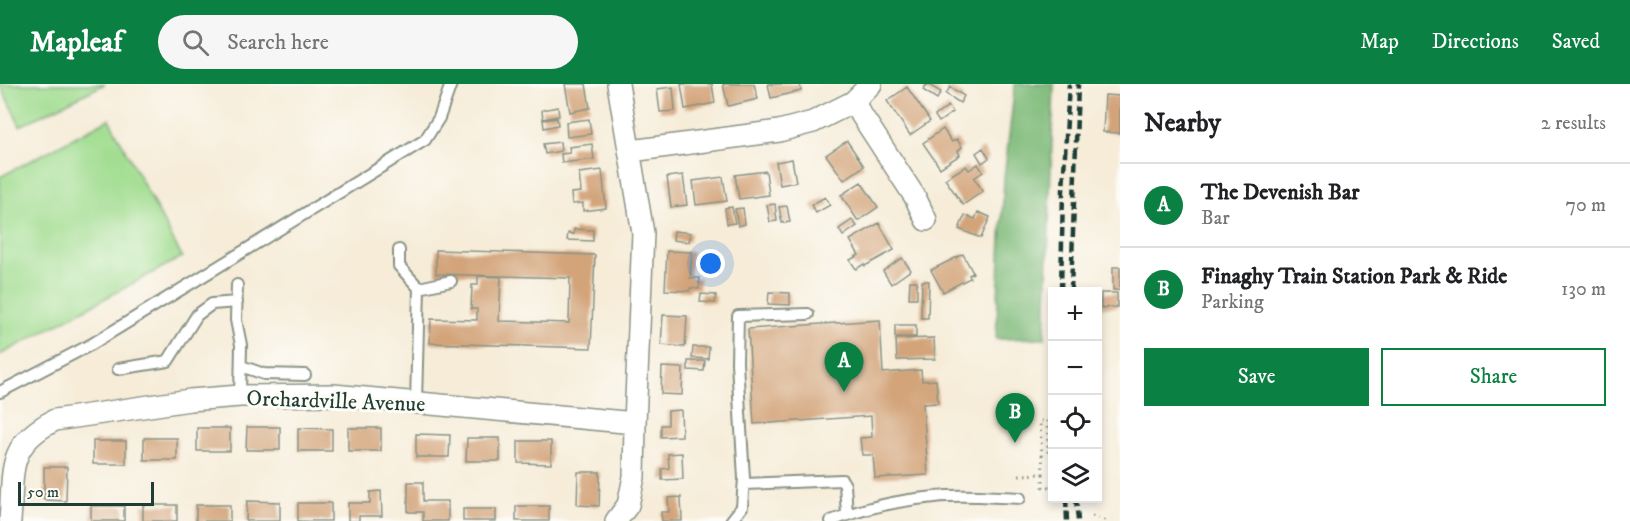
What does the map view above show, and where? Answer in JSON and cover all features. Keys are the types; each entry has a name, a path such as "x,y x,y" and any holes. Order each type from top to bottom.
{"street":[{"path":"616,521 628,505 634,477 643,233 618,84"},
{"path":"631,151 779,131 813,122 853,102 871,84"},
{"path":"853,102 915,197 926,220"},
{"name":"Orchardville Avenue","path":"10,521 16,456 22,444 39,428 55,420 190,400 240,396 333,395 635,423"}],"lane":[{"path":"0,392 92,344 425,140 439,118 451,84"},
{"path":"399,250 399,266 419,288 416,402"},
{"path":"419,288 451,281"},
{"path":"237,285 236,320 242,345 240,396"},
{"path":"118,369 168,361 197,315 212,304 237,302"},
{"path":"731,521 742,507 744,484 737,363 738,316 808,314"},
{"path":"241,366 264,374 305,375"},
{"path":"744,484 842,480 845,485 847,514"},
{"path":"831,521 847,514 887,504 935,497 1020,498"}],"path":[{"path":"1048,453 1047,421 1040,421 1043,487 1048,487"},
{"path":"1019,475 1042,474"},
{"path":"1092,516 1108,521"}],"green space":[{"path":"0,84 105,84 20,126"},
{"path":"1015,84 1054,84 1045,338 996,339 1004,178"},
{"path":"109,119 182,257 0,355 0,177"}],"building":[{"path":"565,84 586,84 590,108 570,112"},
{"path":"681,84 712,84 715,103 685,109"},
{"path":"723,84 754,84 758,99 728,106"},
{"path":"768,84 800,84 801,91 771,98"},
{"path":"927,84 941,92 937,99 923,90"},
{"path":"673,87 675,111 660,112 657,89"},
{"path":"907,87 930,121 910,135 887,101"},
{"path":"950,87 964,96 960,103 946,94"},
{"path":"1105,95 1120,96 1120,133 1103,132"},
{"path":"948,106 953,112 939,122 935,116"},
{"path":"558,107 559,116 543,119 542,110"},
{"path":"557,118 558,125 544,128 543,120"},
{"path":"589,119 591,134 567,137 566,122"},
{"path":"943,129 952,142 957,139 962,147 958,151 960,155 940,168 923,143"},
{"path":"847,141 864,166 844,180 826,155"},
{"path":"560,142 561,151 545,154 543,144"},
{"path":"592,144 594,159 562,163 561,154 570,153 569,147"},
{"path":"983,148 989,158 982,163 976,153"},
{"path":"792,159 796,182 780,185 776,162"},
{"path":"978,164 983,172 974,178 983,191 963,205 945,179 966,166 969,170"},
{"path":"602,170 606,208 583,211 583,203 572,204 571,193 581,192 579,173"},
{"path":"766,171 769,195 739,199 735,175"},
{"path":"683,175 687,205 671,207 667,177"},
{"path":"723,177 727,201 696,205 693,181"},
{"path":"861,182 878,207 858,221 841,195"},
{"path":"825,197 830,205 816,213 811,205"},
{"path":"775,204 777,221 770,222 767,205"},
{"path":"787,206 790,222 782,223 779,207"},
{"path":"732,207 735,223 727,224 725,208"},
{"path":"743,208 745,224 738,226 735,209"},
{"path":"978,212 990,217 981,238 959,229 965,215 975,219"},
{"path":"852,220 857,226 843,236 839,229"},
{"path":"879,223 894,250 856,269 850,260 859,255 850,240"},
{"path":"574,229 593,230 593,241 567,240 568,233 574,234"},
{"path":"674,231 691,233 689,242 673,240"},
{"path":"436,250 595,255 591,348 430,343 431,319 477,320 477,309 471,309 472,285 478,285 478,276 501,277 499,321 569,323 570,278 436,274"},
{"path":"667,251 692,252 690,278 700,278 699,289 665,290"},
{"path":"963,254 973,273 969,275 970,278 943,292 931,270"},
{"path":"902,258 911,270 891,284 883,271"},
{"path":"1113,267 1120,267 1120,290 1113,290"},
{"path":"910,281 917,281 917,298 909,298"},
{"path":"922,281 929,281 928,318 921,318"},
{"path":"769,292 790,293 790,305 768,304"},
{"path":"1102,293 1117,293 1117,307 1102,308"},
{"path":"701,294 716,295 715,303 700,302"},
{"path":"663,315 687,316 685,347 661,345"},
{"path":"880,320 883,373 921,370 922,381 936,380 938,403 923,404 928,475 875,478 873,455 862,455 860,438 872,437 871,416 754,424 748,329"},
{"path":"895,325 916,325 916,337 895,337"},
{"path":"934,338 935,359 897,360 896,339"},
{"path":"693,347 709,347 708,359 692,358"},
{"path":"688,361 705,361 704,371 688,370"},
{"path":"662,367 683,368 682,395 661,394"},
{"path":"681,410 682,436 661,437 661,425 668,425 668,411"},
{"path":"247,427 280,427 280,450 246,450"},
{"path":"197,428 230,428 230,451 197,451"},
{"path":"298,428 332,429 332,451 298,451"},
{"path":"348,428 381,428 381,451 348,451"},
{"path":"416,434 450,435 449,457 416,457"},
{"path":"144,438 177,438 177,460 144,460"},
{"path":"467,438 500,438 500,461 466,461"},
{"path":"93,441 126,441 126,464 93,464"},
{"path":"518,441 551,441 551,464 518,463"},
{"path":"682,453 683,479 662,480 662,469 669,468 668,454"},
{"path":"44,467 67,467 66,501 44,500"},
{"path":"578,472 600,472 599,506 577,505"},
{"path":"408,482 423,482 423,501 448,501 448,521 423,521 423,512 408,512"},
{"path":"381,491 382,516 359,516 359,521 348,521 348,503 370,503 370,492"},
{"path":"681,497 682,521 662,521 661,512 669,512 668,498"},
{"path":"247,501 280,502 280,521 246,521"},
{"path":"298,503 331,503 331,521 298,521"},
{"path":"143,505 177,505 177,521 143,521"},
{"path":"196,505 230,505 230,521 196,521"},
{"path":"91,506 124,506 124,521 91,521"},
{"path":"516,506 549,506 549,521 516,521"},
{"path":"463,509 496,509 496,521 463,521"}],"railway":[{"path":"1061,287 1063,190 1069,84"},
{"path":"1071,287 1078,84"},
{"path":"1066,503 1067,521"},
{"path":"1076,503 1078,521"}],"place":[{"name":"The Devenish Bar","path":"844,392"},
{"name":"Finaghy Train Station Park & Ride","path":"1015,443"}]}
